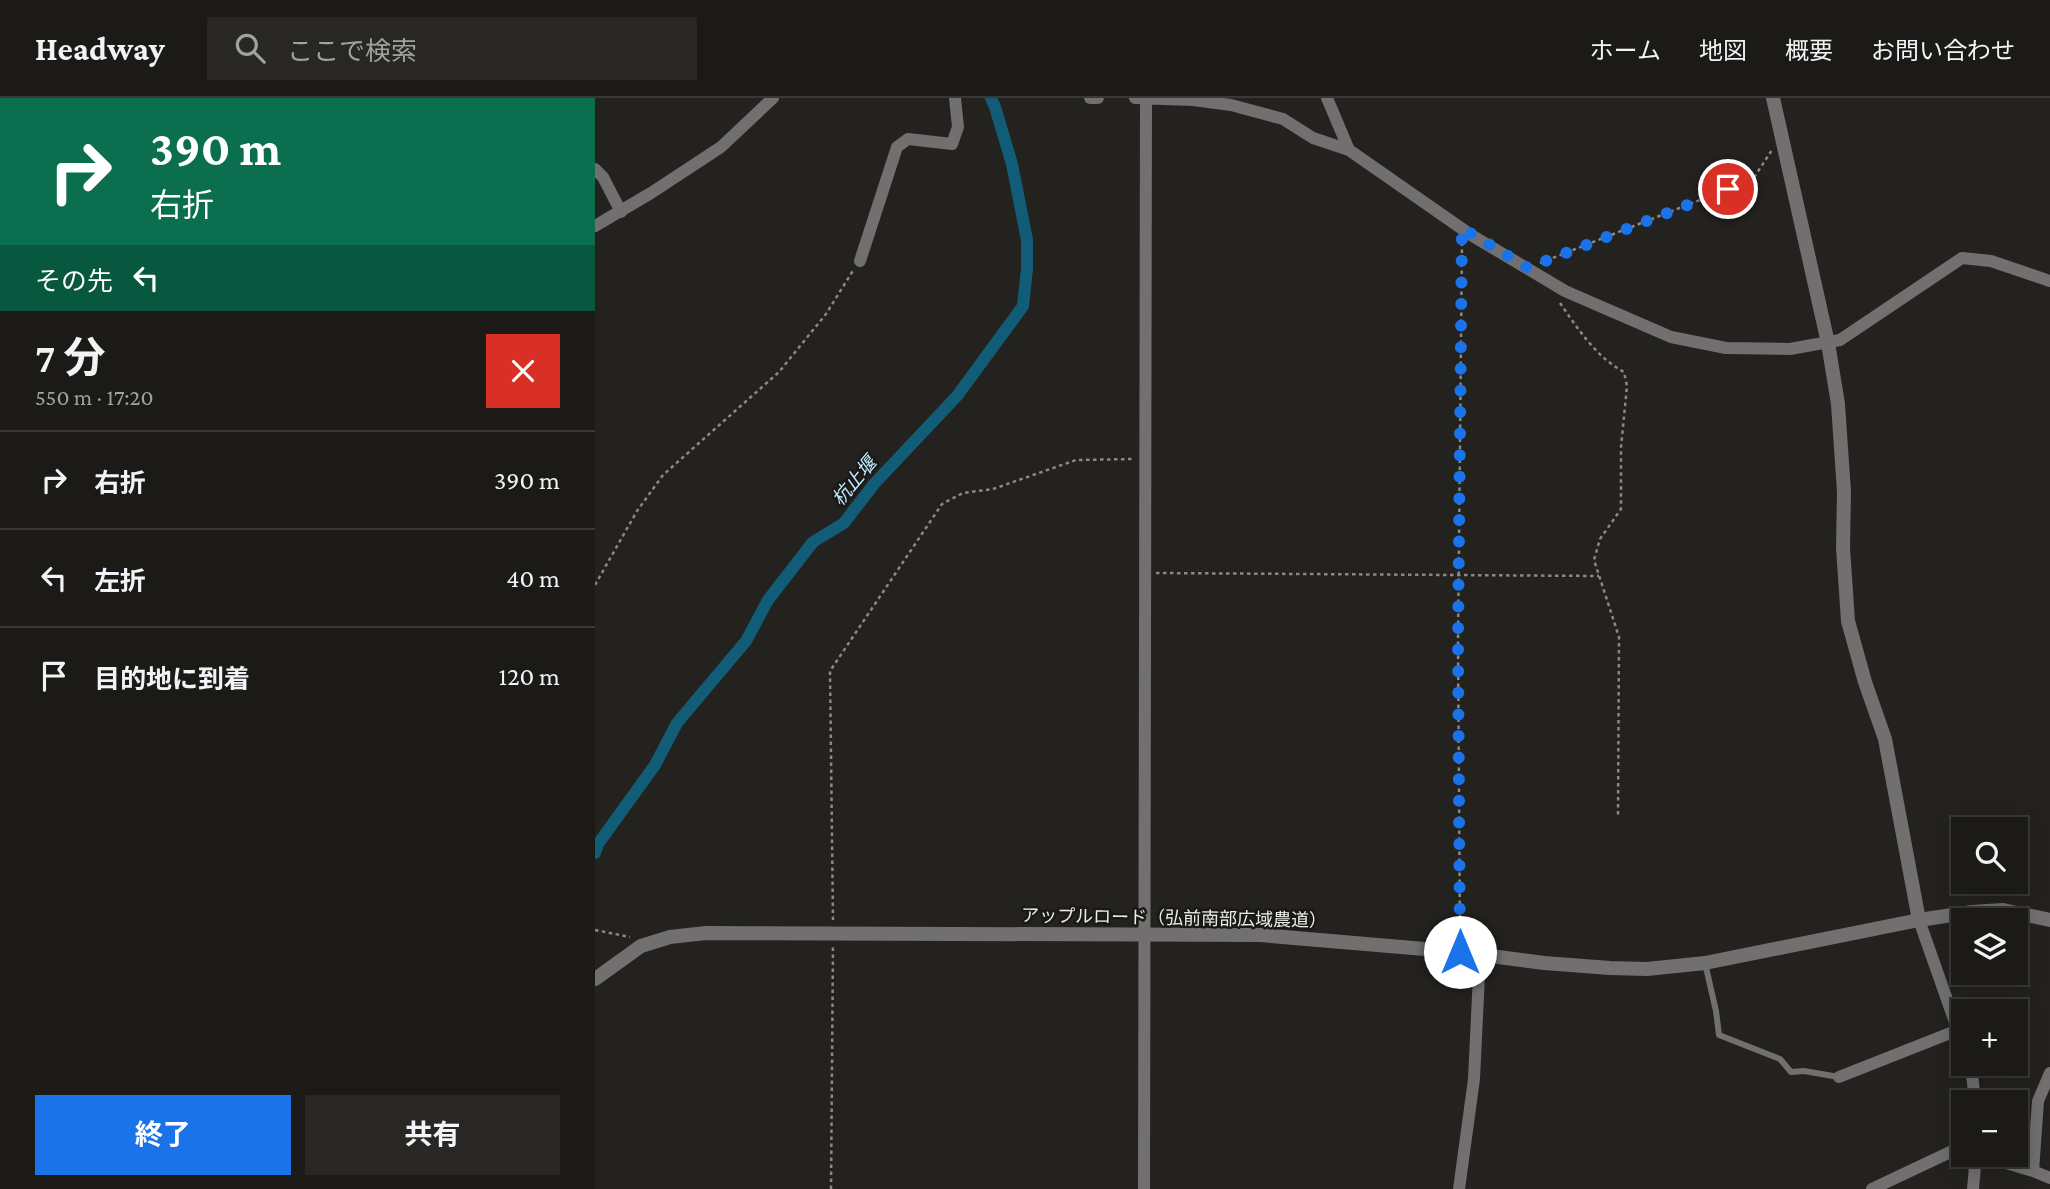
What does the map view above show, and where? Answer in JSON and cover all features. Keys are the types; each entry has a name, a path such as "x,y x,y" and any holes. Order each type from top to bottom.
{"street":[{"path":"595,226 721,147 773,98"},
{"path":"860,261 897,147 908,139 952,144 958,127 955,98"},
{"path":"1090,98 1098,98"},
{"path":"1144,1189 1145,460 1140,98 1231,105 1283,119 1313,138 1349,150 1462,228 1565,291 1671,337 1726,348 1790,349 1840,341 1962,258 1991,261 2050,281"},
{"path":"1327,98 1349,150"},
{"path":"1773,98 1828,343 1838,404 1848,621 1885,739 1919,920 1951,1011"},
{"path":"595,169 603,177 621,212"},
{"name":"アップルロード（弘前南部広域農道）","path":"595,979 641,946 670,937 706,933 1285,937 1611,968 1647,968 1705,963 1919,920 2003,910 2050,920"},
{"path":"1459,1189 1474,1079 1480,954"},
{"path":"1839,1077 1951,1034"},
{"path":"2033,1171 2038,1101 2050,1073"},
{"path":"1871,1189 1951,1152"},
{"path":"1973,1189 1975,1167"},
{"path":"2020,1167 2050,1178"}],"lane":[{"path":"1705,963 1719,1035 1780,1059 1791,1072 1804,1071 1839,1077"}],"path":[{"path":"1528,268 1753,179 1781,136"},
{"path":"1460,952 1462,228"},
{"path":"595,585 637,511 663,475 779,372 826,314 860,261"},
{"path":"1556,296 1575,325 1607,363 1624,372 1627,386 1621,447 1621,509 1600,539 1594,559 1619,637 1618,816"},
{"path":"831,1189 833,933 830,671 942,503 963,493 993,489 1076,460 1145,460"},
{"path":"1145,573 1599,576"},
{"path":"595,930 631,937 641,946"}],"waterway":[{"name":"杭止堰","path":"595,853 598,844 655,765 677,723 746,641 768,600 813,542 844,523 874,484 957,396 1023,306 1027,240 1012,164 991,98"}],"route":[{"path":"1460,952 1458,642 1462,228 1528,268 1728,189"}]}
